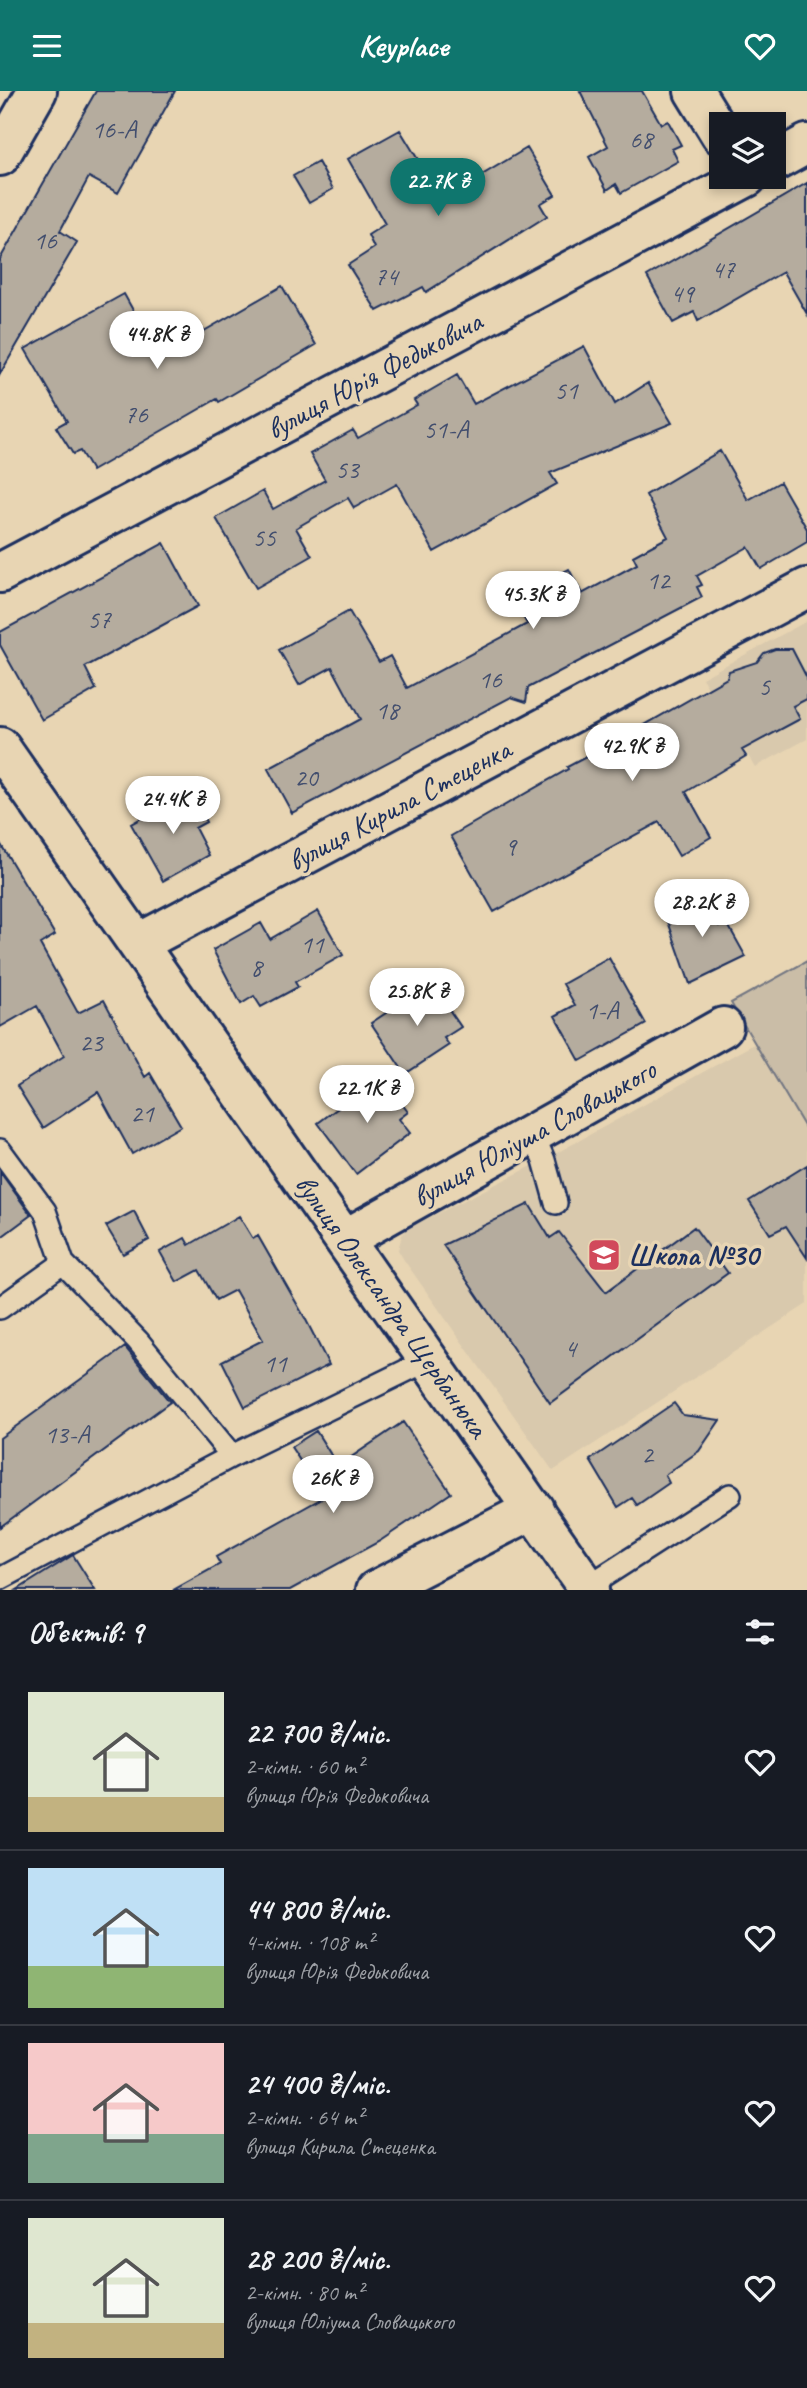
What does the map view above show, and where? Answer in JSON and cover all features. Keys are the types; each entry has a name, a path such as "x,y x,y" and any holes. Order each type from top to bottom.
{"street":[{"path":"0,156 37,91"},
{"path":"694,91 709,115"},
{"path":"786,155 807,143"},
{"name":"вулиця Юрія Федьковича","path":"0,573 724,189"},
{"name":"вулиця Кирила Стеценка","path":"139,943 807,588"},
{"name":"вулиця Олександра Щербанюка","path":"0,747 588,1589"},
{"name":"вулиця Юліуша Словацького","path":"345,1239 723,1027"},
{"path":"376,1590 534,1509"}],"lane":[{"path":"533,1134 544,1160 556,1203"},
{"path":"0,1150 45,1211 63,1263 138,1341 232,1456"},
{"path":"0,1308 63,1263"},
{"path":"0,1579 232,1456 428,1360"},
{"path":"588,1589 730,1495"}],"shaded area":[{"path":"807,621 807,739 755,767 702,678"},
{"path":"807,961 807,1131 731,1003"},
{"name":"Школа №30","path":"754,1044 807,1131 807,1304 553,1471 404,1260 398,1250 402,1235 407,1229 544,1160"}],"building":[{"path":"96,91 175,91 118,193 89,177 60,231 77,242 0,374 0,259"},
{"path":"580,91 642,91 661,124 668,121 681,145 672,149 678,161 621,193 616,184 607,190 589,157 608,146"},
{"path":"400,130 442,199 527,148 555,195 540,204 547,216 426,292 423,287 377,311 348,265 374,248 368,235 385,224 348,159"},
{"path":"318,162 333,189 309,203 293,176"},
{"path":"807,183 807,314 783,272 698,321 694,312 673,323 647,276"},
{"path":"282,286 316,345 219,402 217,399 92,471 80,451 73,454 56,427 67,421 25,349 124,294 159,357"},
{"path":"584,346 615,404 648,383 672,423 550,473 557,484 434,552 397,484 354,508 348,498 296,528 312,556 256,588 216,518 263,491 273,509 325,480 310,454 353,430 358,438 417,405 414,400 457,375 474,404"},
{"path":"720,451 748,500 780,482 807,529 807,542 761,569 748,547 697,576 702,585 697,587 702,597 528,688 526,702 511,697 292,813 268,769 360,719 332,667 299,685 279,650 349,611 379,662 390,656 407,688 527,624 513,598 569,569 582,594 637,564 633,556 668,537 646,495"},
{"path":"164,543 198,606 85,667 96,689 42,720 0,645 0,632"},
{"path":"775,649 792,649 807,678 807,699 793,706 800,719 742,750 746,756 686,792 711,837 679,856 659,822 494,912 451,836 568,769 567,767 727,678 729,671 757,662 764,653"},
{"path":"190,791 206,822 195,828 209,855 163,881 131,824"},
{"path":"0,843 55,935 40,944 78,1013 104,1000 145,1077 150,1073 181,1126 132,1154 98,1092 43,1128 17,1086 64,1056 37,1006 0,1027"},
{"path":"700,893 719,926 727,923 746,957 690,984 664,910"},
{"path":"318,911 343,955 295,982 298,987 261,1007 254,996 241,1004 213,950 261,923 270,939"},
{"path":"609,958 646,1024 580,1061 555,1016 575,1005 563,984"},
{"path":"431,983 461,1027 444,1038 449,1045 405,1074 371,1023"},
{"path":"381,1076 408,1112 399,1119 410,1133 356,1174 318,1123"},
{"path":"807,1165 807,1258 786,1226 770,1234 749,1201"},
{"path":"0,1172 31,1215 0,1238"},
{"path":"529,1204 550,1238 559,1232 606,1292 694,1227 728,1273 550,1403 443,1245"},
{"path":"134,1211 149,1240 123,1254 106,1226"},
{"path":"239,1216 253,1239 258,1236 329,1365 245,1407 222,1361 263,1340 235,1290 216,1300 199,1270 177,1282 160,1252 185,1238 189,1245"},
{"path":"125,1347 170,1402 0,1527 0,1438"},
{"path":"674,1403 683,1415 720,1420 699,1451 665,1475 669,1483 637,1505 632,1498 618,1507 590,1460"},
{"path":"403,1422 451,1493 380,1541 290,1590 173,1590 220,1564 216,1557 324,1497 291,1447 316,1431 338,1466"},
{"path":"73,1555 95,1590 17,1590"}],"place":[{"name":"Школа №30","path":"604,1255"}]}
